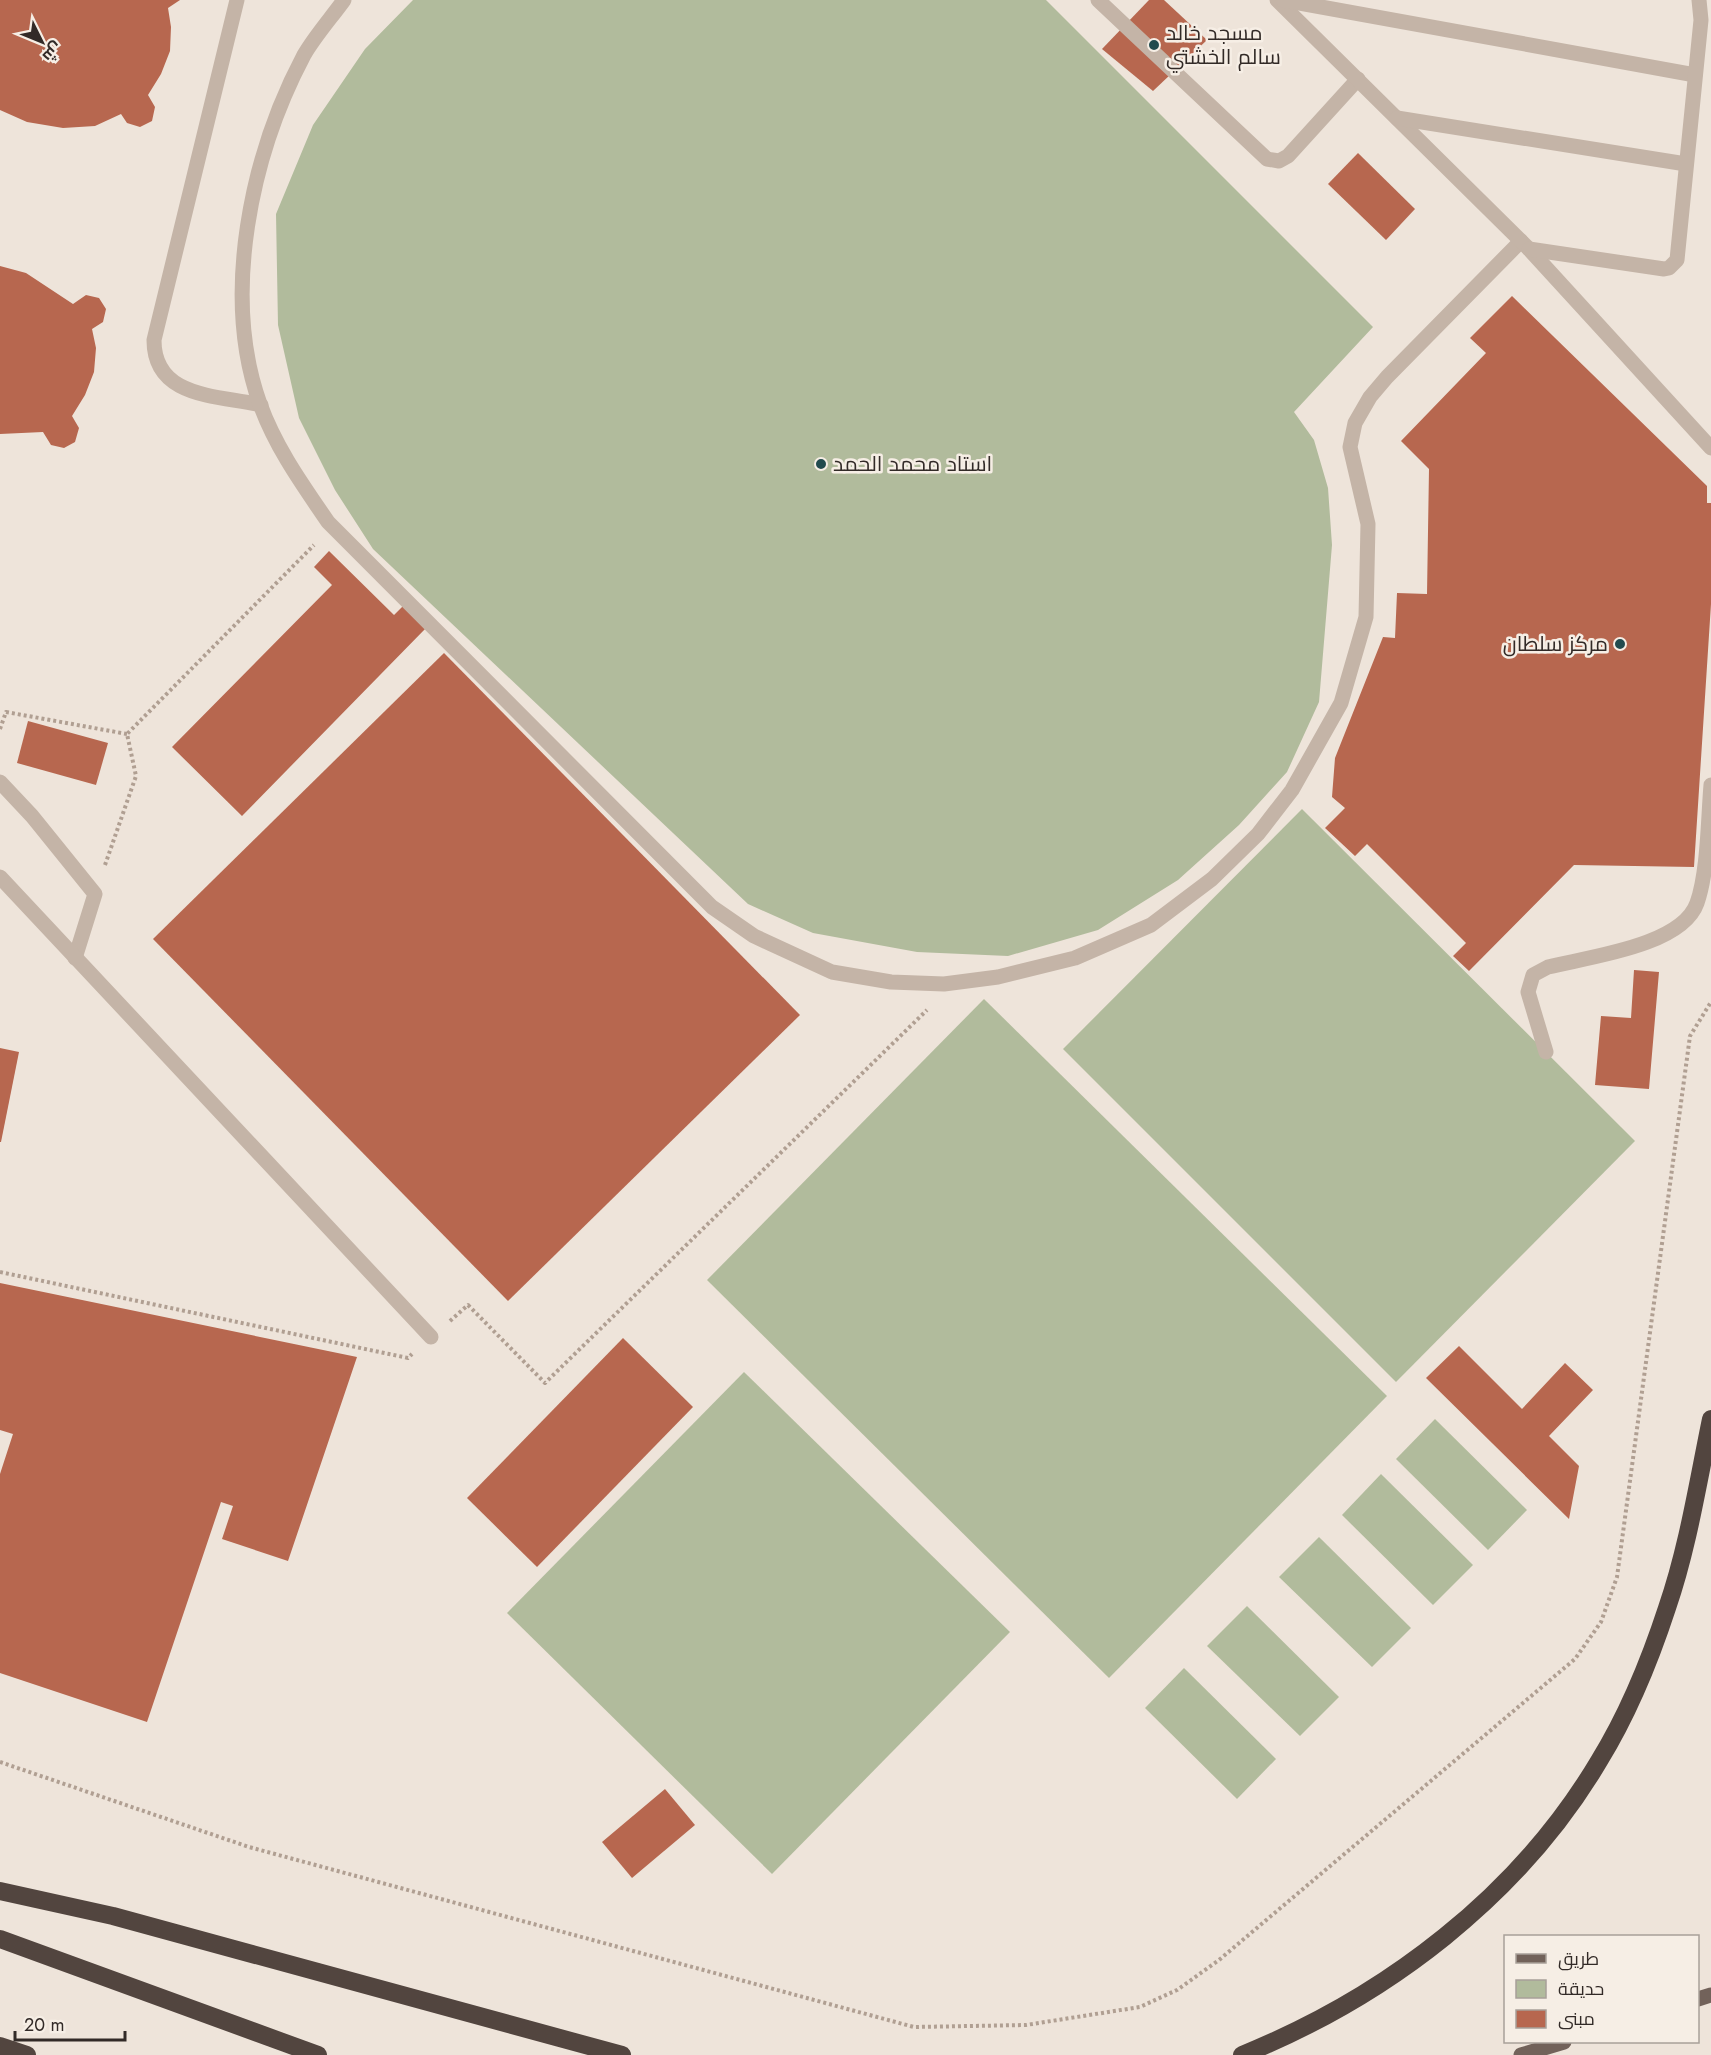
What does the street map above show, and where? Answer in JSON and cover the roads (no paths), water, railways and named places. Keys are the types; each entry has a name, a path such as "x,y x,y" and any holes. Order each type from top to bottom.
{"highway":[{"path":"1242,2055 1324,2016 1421,1956 1462,1923 1526,1861 1559,1819 1599,1762 1626,1711 1667,1608 1687,1539 1711,1419"},
{"path":"0,1891 113,1916 622,2055"},
{"path":"0,1939 318,2055"},
{"path":"0,2046 27,2055"}],"main road":[{"path":"1521,2055 1561,2043"}],"lane":[{"path":"237,0 154,340 154,357 166,378 178,387 261,405"},
{"path":"344,0 305,54 276,114 257,170 243,265 245,337 261,405 287,463 333,527 712,907 754,936 832,972 891,982 956,982 998,977 1075,958 1151,925 1212,879 1258,834 1292,790 1341,703 1366,617 1368,524 1350,447 1355,423 1370,397 1387,377 1525,245"},
{"path":"1098,0 1267,159 1279,161 1288,156 1359,80"},
{"path":"1277,0 1525,245 1711,448"},
{"path":"1283,0 1695,75"},
{"path":"1525,245 1669,268 1677,260 1701,20 1699,0"},
{"path":"1397,118 1686,164"},
{"path":"0,782 95,894 75,958"},
{"path":"1546,1052 1528,992 1533,975 1548,967 1664,937 1689,919 1701,890 1711,785"},
{"path":"0,877 431,1337"}],"place":[{"name":"مسجد خالد سالم الخشتي","path":"1154,45"},
{"name":"استاد محمد الحمد","path":"821,464"},
{"name":"مركز سلطان","path":"1620,644"}]}
